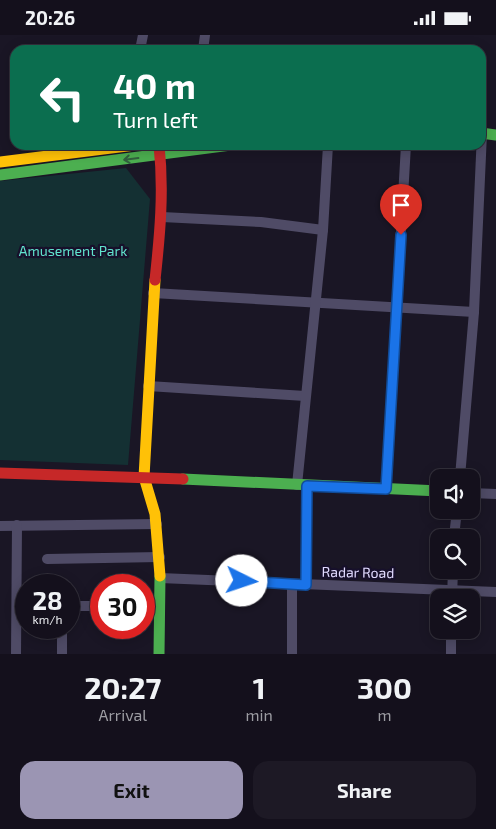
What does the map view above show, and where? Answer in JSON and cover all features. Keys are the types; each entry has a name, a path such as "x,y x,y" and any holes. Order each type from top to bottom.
{"street":[{"path":"0,162 90,150"},
{"path":"0,175 160,150 162,217 153,293 144,477 157,524 160,557 159,654"},
{"path":"306,585 302,485 305,396 323,230 328,150"},
{"path":"386,489 406,150"},
{"path":"461,469 474,312 481,150"},
{"path":"162,217 261,223 323,230"},
{"path":"153,293 474,312"},
{"path":"148,386 305,396"},
{"path":"0,473 144,477 430,491"},
{"path":"480,493 496,494"},
{"path":"0,525 157,524"},
{"path":"16,654 17,525"},
{"path":"47,559 160,557"},
{"name":"Radar Road","path":"160,578 430,592"},
{"path":"292,585 292,654"},
{"name":"Radar Road","path":"480,592 496,592"},
{"path":"155,606 160,606"},
{"path":"62,639 62,654"},
{"path":"451,639 451,654"}],"green space":[{"name":"Amusement Park","path":"126,168 150,199 128,465 0,460 0,181"}],"traffic: fast":[{"path":"486,134 496,135"},
{"path":"0,175 192,150"},
{"path":"183,479 430,491"},
{"path":"159,654 160,576"}],"traffic: slow":[{"path":"0,162 95,150"},
{"path":"155,280 144,477 155,514 160,576"}],"traffic: jam":[{"path":"155,280 160,229 159,150"},
{"path":"0,473 183,479"}],"route":[{"path":"242,581 306,585 307,486 386,489 401,235"}]}
